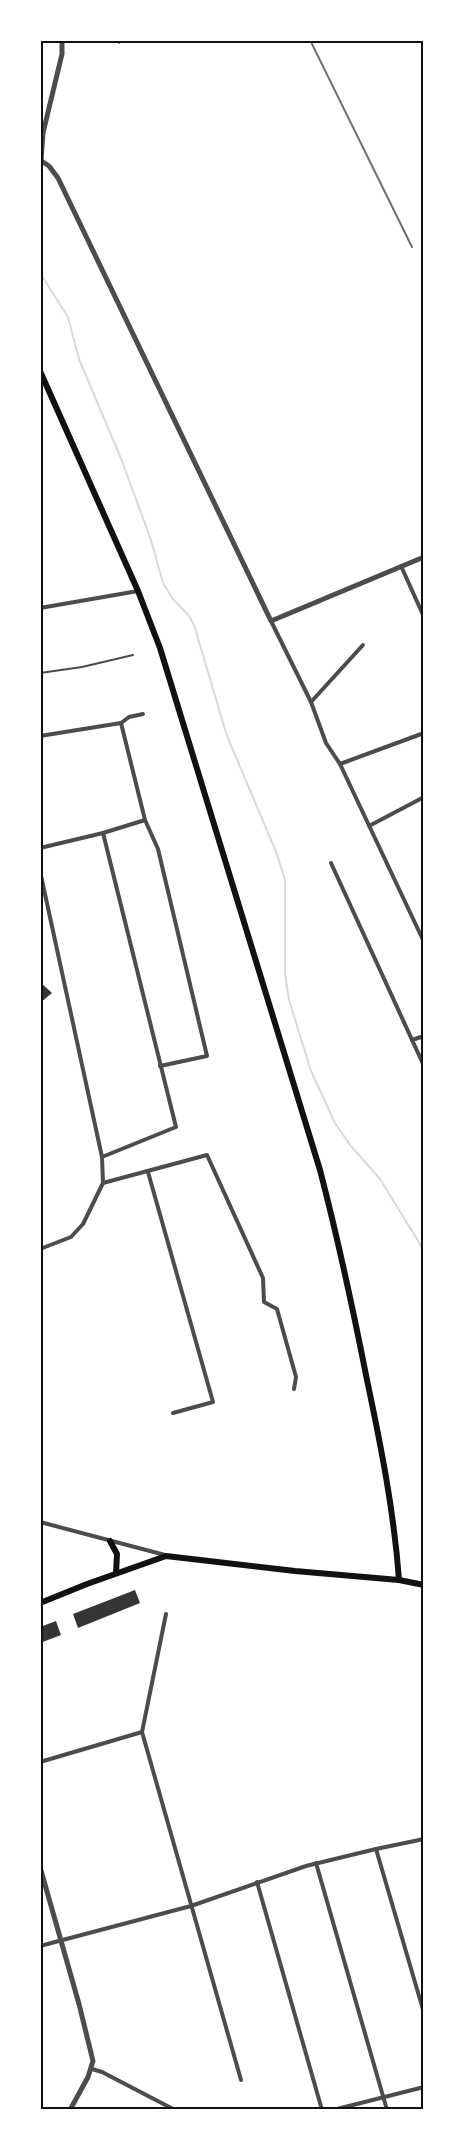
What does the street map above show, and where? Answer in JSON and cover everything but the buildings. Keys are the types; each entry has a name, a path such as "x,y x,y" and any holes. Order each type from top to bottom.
{"main road":[{"path":"40,371 138,591 166,668 320,1170 339,1243 378,1430 391,1508 399,1580"},
{"path":"110,1541 117,1554 116,1573"},
{"path":"40,1603 166,1556 399,1580 423,1585"}],"street":[{"path":"62,40 62,54 47,116 41,160 58,178 311,702 326,743 340,764 423,942"},
{"path":"40,125 47,116"},
{"path":"271,621 423,557"},
{"path":"401,566 423,617"},
{"path":"40,608 138,591"},
{"path":"311,702 363,645"},
{"path":"40,735 121,723 129,717 143,714"},
{"path":"121,723 146,820 158,849 207,1056 160,1066"},
{"path":"340,764 423,733"},
{"path":"369,826 423,797"},
{"path":"40,848 103,834 146,820"},
{"path":"102,1157 176,1126 103,834"},
{"path":"331,863 423,1066"},
{"path":"40,871 102,1157 103,1183 83,1224 71,1237 40,1249"},
{"path":"412,1040 423,1036"},
{"path":"103,1183 207,1155 263,1278 264,1302 277,1309 296,1377 294,1389"},
{"path":"148,1172 213,1402 173,1413"},
{"path":"40,1522 166,1556"},
{"path":"166,1614 142,1732 241,2080"},
{"path":"40,1762 142,1732"},
{"path":"40,1946 191,1906 316,1863 423,1839"},
{"path":"376,1848 423,2013"},
{"path":"316,1863 387,2109"},
{"path":"40,1867 92,2051 92,2069 70,2109"},
{"path":"257,1882 322,2109"},
{"path":"92,2069 175,2109"},
{"path":"333,2109 423,2087"}],"lane":[{"path":"40,673 81,667 133,655"}],"waterway":[{"path":"40,273 68,317 79,359 122,461 151,540 163,583 194,625 227,736 277,854 285,880 285,974 289,1000 311,1071 335,1123 350,1145 380,1179 424,1253"}],"railway":[{"path":"310,40 412,247"}]}
